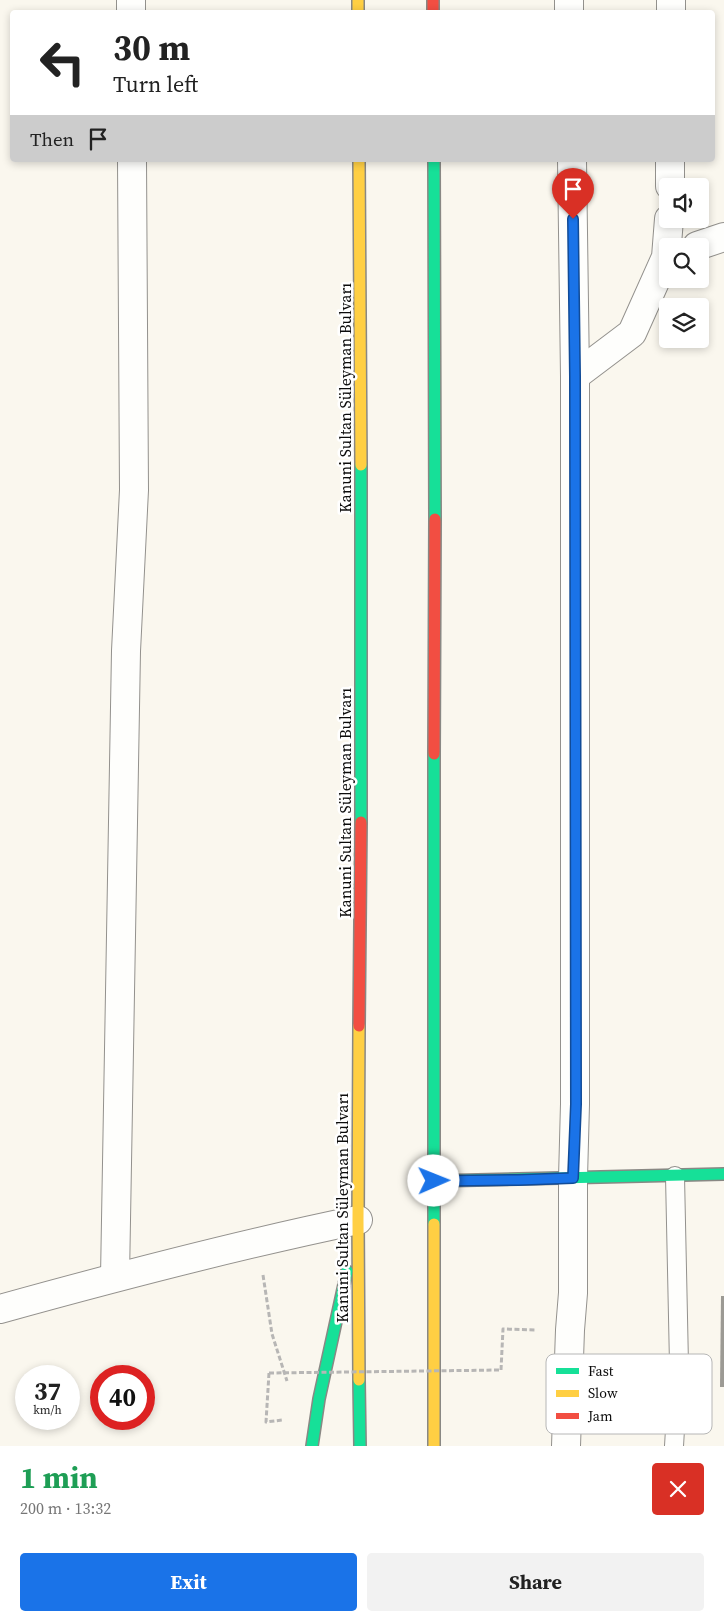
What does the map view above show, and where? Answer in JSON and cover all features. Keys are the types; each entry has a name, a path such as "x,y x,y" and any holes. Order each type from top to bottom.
{"main road":[{"name":"Kanuni Sultan Süleyman Bulvarı","path":"359,162 362,690 358,1220 360,1446"},
{"path":"434,162 434,1446"},
{"path":"434,1181 724,1174"},
{"path":"312,1446 358,1220"},
{"path":"434,1329 446,1426"}],"street":[{"path":"115,1277 126,661 134,490 132,162"},
{"path":"569,1354 573,1293 573,1178 576,1104 575,376 572,162"},
{"path":"670,162 670,178"},
{"path":"709,242 724,237"},
{"path":"575,376 632,333 659,274"},
{"path":"0,1309 115,1277 258,1241 358,1220"}],"lane":[{"path":"675,1176 679,1354"}],"path":[{"path":"258,1241 272,1334 288,1383 286,1384"},
{"path":"283,1411 282,1420 266,1422 269,1373 501,1370 502,1330"}],"building":[{"path":"721,1296 724,1296 724,1387 720,1387"}],"traffic: fast":[{"path":"434,162 435,519"},
{"path":"361,465 361,822"},
{"path":"434,754 434,1224"},
{"path":"434,1181 724,1174"},
{"path":"312,1446 319,1399 347,1271"},
{"path":"359,1380 360,1446"}],"traffic: slow":[{"path":"358,0 358,10"},
{"path":"359,162 361,465"},
{"path":"359,1026 359,1380"},
{"path":"434,1224 434,1446"}],"traffic: jam":[{"path":"433,0 433,10"},
{"path":"434,754 435,519"},
{"path":"359,1026 361,822"}],"route":[{"path":"434,1181 573,1178 576,1104 573,219"}]}
